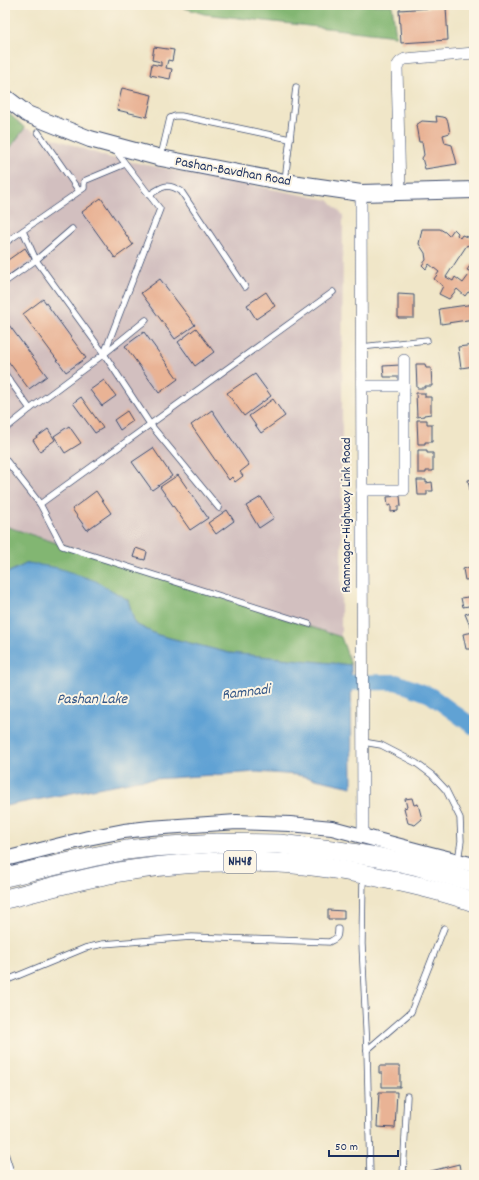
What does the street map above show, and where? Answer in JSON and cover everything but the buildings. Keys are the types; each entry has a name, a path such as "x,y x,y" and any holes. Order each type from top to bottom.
{"highway":[{"name":"NH48","path":"5,877 127,850 217,843 248,843 287,844 377,857 418,866 474,882"},
{"name":"NH48","path":"5,898 131,870 218,862 279,863 329,868 414,884 474,902"}],"main road":[{"name":"Pashan-Bavdhan Road","path":"5,97 27,114 90,139 161,158 285,182 361,193 474,190"}],"street":[{"path":"400,192 398,64 406,59 474,53"},
{"name":"Ramnagar-Highway Link Road","path":"361,193 363,836"},
{"path":"362,490 404,490 404,360"},
{"path":"362,386 404,386"},
{"path":"5,859 88,838 124,831 237,822 290,824 332,828 474,865"}],"lane":[{"path":"285,182 296,87"},
{"path":"161,158 170,118 175,116 290,139"},
{"path":"38,132 79,192"},
{"path":"104,354 160,210 110,144"},
{"path":"5,243 79,192 84,188 84,181 125,164"},
{"path":"149,195 165,186 172,186 181,191 245,287"},
{"path":"5,282 36,260 72,229"},
{"path":"23,231 36,260 104,354 150,424 219,508"},
{"path":"40,504 333,292"},
{"path":"5,429 104,354 146,320"},
{"path":"361,347 427,340"},
{"path":"5,374 30,409"},
{"path":"5,459 40,504 62,546 309,624"},
{"path":"363,742 381,745 416,763 432,775 446,790 460,818 461,841 459,854"},
{"path":"363,874 362,944 367,1050 370,1175"},
{"path":"367,1050 411,1012 444,928"},
{"path":"5,981 85,948 103,944 192,937 329,942 336,939 338,929"},
{"path":"403,1175 407,1096"},
{"path":"5,1153 11,1175"}],"shaded area":[{"path":"25,128 107,157 328,200 343,215 341,637 5,526 5,155"}],"green space":[{"path":"175,5 392,5 396,36 204,14"},
{"path":"5,110 25,128 5,155"},
{"path":"5,526 341,637 351,665 229,653 158,635 135,624 128,600 28,563 5,574"}],"water":[{"name":"Pashan Lake","path":"28,563 58,568 96,581 128,600 135,624 158,635 229,653 351,665 352,787 297,775 257,772 139,780 5,806 5,574"}],"waterway":[{"name":"Ramnadi","path":"330,683 396,682 430,695 474,727"}]}
